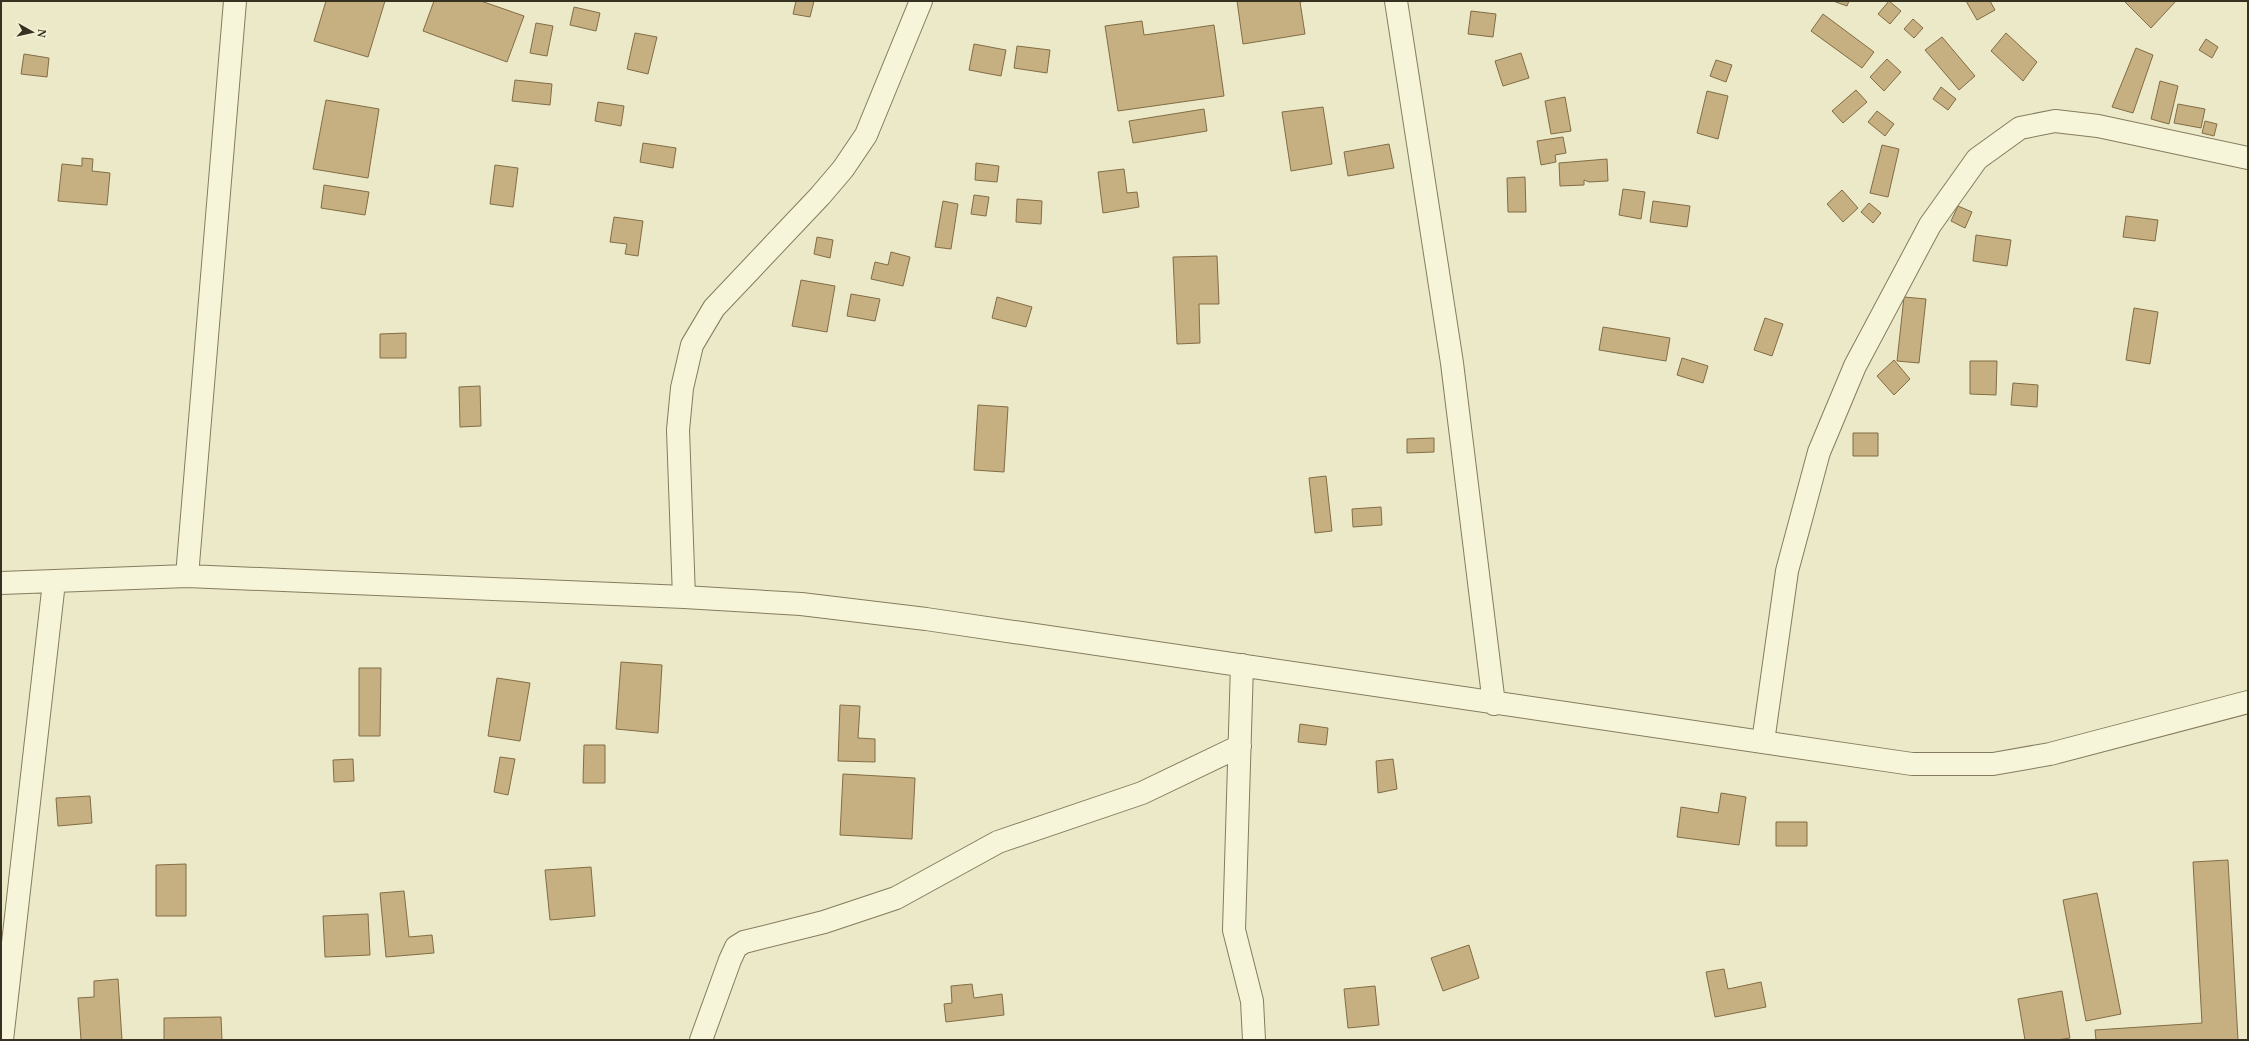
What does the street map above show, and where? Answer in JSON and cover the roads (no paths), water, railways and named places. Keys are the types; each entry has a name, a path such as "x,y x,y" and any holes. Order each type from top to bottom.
{"street":[{"path":"187,576 235,1"},
{"path":"684,597 678,430 682,388 692,345 714,308 820,196 843,169 866,135 921,1"},
{"path":"1396,1 1452,363 1494,704"},
{"path":"1763,742 1787,571 1819,452 1855,366 1930,225 1977,159 2020,128 2055,122 2098,126 2248,158"},
{"path":"1,583 187,576 684,597 801,604 926,619 1494,704 1912,764 1993,764 2050,754 2248,702"},
{"path":"2,1040 54,582"},
{"path":"1242,666 1234,930 1252,1001 1254,1040"},
{"path":"701,1040 730,960 736,948 744,942 824,922 896,898 998,842 1142,793 1240,746"}]}
